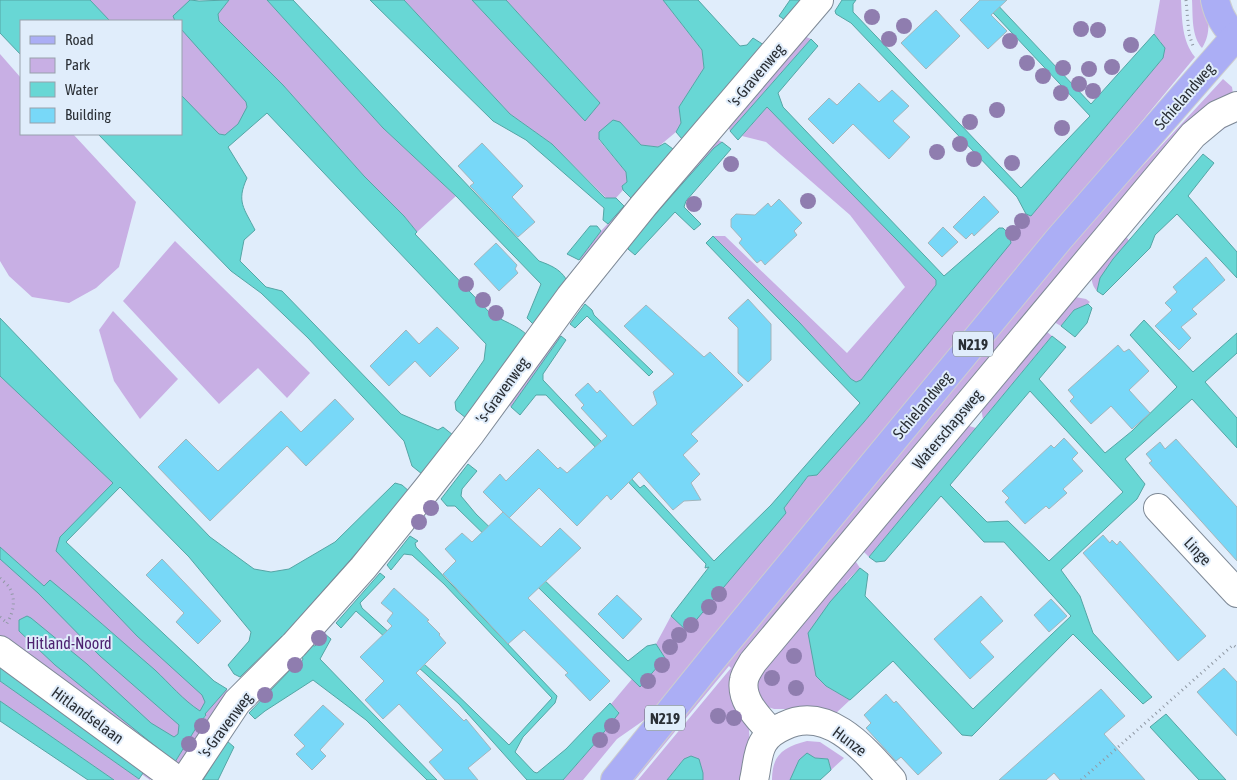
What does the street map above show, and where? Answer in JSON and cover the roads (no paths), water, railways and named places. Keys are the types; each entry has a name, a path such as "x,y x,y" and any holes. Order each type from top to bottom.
{"main road":[{"name":"N219","path":"1215,0 1222,21 1236,37"},
{"name":"Schielandweg","path":"615,780 1059,239 1236,37"}],"street":[{"name":"'s-Gravenweg","path":"171,774 237,702 297,642 363,568 471,433 570,297 644,205 819,0"},
{"name":"Waterschapsweg","path":"771,732 750,707 745,695 744,679 753,662 1193,136 1217,115 1237,106"},
{"name":"Linge","path":"1158,508 1237,593"},
{"name":"Hitlandselaan","path":"2,639 96,722 171,774"},
{"name":"Hunze","path":"771,732 792,722 817,721 836,728 861,746 892,780"},
{"path":"754,780 762,743 771,732"}],"water":[{"path":"0,0 90,0 109,20 20,20 20,54 0,33"},
{"path":"190,0 229,0 218,14 219,21 283,85 364,176 404,216 417,232 415,234 490,313 519,328 527,335 466,418 456,410 455,402 484,360 486,344 267,113 228,147 247,178 242,199 255,230 244,240 240,261 266,287 282,291 401,414 438,430 443,427 453,435 422,474 412,466 404,441 308,338 261,293 231,271 99,135 182,135 182,96 219,134 225,135 238,124 247,107 246,102 182,30 182,20 175,20 173,16"},
{"path":"267,0 293,0 539,261 554,268 564,276 566,279 533,324 527,318 541,284 456,196 383,128"},
{"path":"370,0 404,0 510,114 552,144 605,198 616,198 624,206 608,224 603,220 604,208 526,140 493,121"},
{"path":"472,0 506,0 600,103 585,121"},
{"path":"663,0 698,0 740,46 747,45 753,38 764,45 682,139 676,132 681,123 679,107 704,68 702,50"},
{"path":"790,0 802,0 785,20 779,16"},
{"path":"842,0 856,0 853,4 853,12 1021,188 1090,116 981,0 993,0 1091,104 1154,34 1165,48 1163,58 1031,216 1026,214 1017,197 851,23 836,14 835,11"},
{"path":"811,39 818,46 778,93 783,107 944,276 999,228 1003,228 1009,234 1011,243 864,422 817,475 808,476 784,508 786,513 687,631 671,616 709,567 705,568 706,564 546,395 536,395 520,415 511,407 561,336 566,340 543,374 543,380 620,461 618,464 640,488 644,485 714,561 771,505 860,403 706,243 713,236 856,382 861,380 936,285 936,280 767,107 738,140 730,131"},
{"path":"613,120 620,122 641,145 658,147 665,143 673,149 631,198 623,190 622,186 627,182 626,172 599,139 599,132"},
{"path":"722,142 731,149 686,201 684,207 701,224 694,230 675,212 635,255 628,249 628,245 714,148"},
{"path":"1203,154 1214,163 1188,196 1237,252 1237,278 1177,214 1155,235 1150,248 1103,295 1097,291 1100,278 1113,259"},
{"path":"590,226 597,226 601,231 579,260 567,254"},
{"path":"585,304 653,372 649,376 587,316 575,328 570,324"},
{"path":"1088,304 1092,308 1087,323 1075,337 1061,326 1074,310"},
{"path":"0,318 210,537 254,569 271,572 289,569 335,542 395,483 402,485 410,492 292,626 311,645 315,646 325,634 331,639 320,659 437,780 427,780 366,720 313,680 255,719 249,713 291,669 297,670 303,659 299,652 282,636 240,677 234,674 228,665 249,641 251,632 189,557 120,487 66,542 214,681 227,689 205,714 175,762 55,665 19,631 19,620 27,616 31,618 87,664 151,723 174,737 178,734 179,725 100,656 38,593 0,559 0,547 44,586 50,580 155,670 194,707 200,711 205,702 202,695 137,636 56,551 60,537 113,483 0,376"},
{"path":"1144,320 1193,372 1237,333 1237,353 1205,382 1237,418 1237,448 1192,399 1125,459 1145,484 1137,499 1061,570 1080,596 1093,633 1152,697 1143,704 1073,634 972,736 962,735 893,661 850,700 826,686 816,676 808,633 830,602 860,568 868,574 865,596 973,709 1071,616 1004,542 984,542 941,496 885,561 876,562 869,557 1052,336 1066,347 1039,379 1105,453 1132,431 1177,387 1130,335","holes":["1030,391 1123,492 1049,561 1008,521 987,522 950,485"]},
{"path":"468,464 477,471 462,489 461,496 476,514 628,661 647,646 656,644 665,658 640,687 455,506 447,506 441,499"},
{"path":"410,536 418,541 415,543 416,547 557,696 555,703 523,737 515,752 534,772 537,773 566,749 610,703 619,713 563,780 527,780 459,704 356,611 341,628 336,623 380,573 385,577 360,603 362,608 444,682 509,745 552,698 444,584 412,555 404,554 391,570 387,565"},
{"path":"0,667 145,770 139,779 0,681"},
{"path":"0,701 114,780 88,780 0,721"},
{"path":"1166,714 1226,780 1199,780 1150,727"},
{"path":"227,741 234,747 218,780 203,780"},
{"path":"807,753 815,758 828,759 831,770 820,780 790,780 799,760"},
{"path":"691,756 699,759 703,780 667,780 684,759"}],"park label":[{"name":"Hitland-Noord","path":"69,643"}]}
